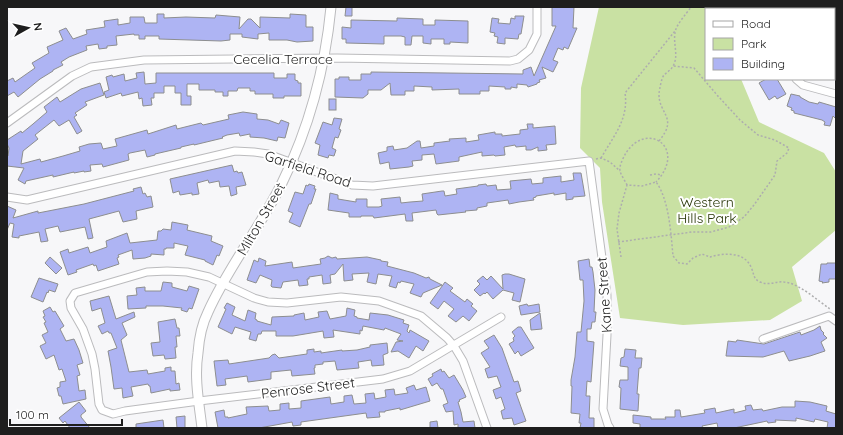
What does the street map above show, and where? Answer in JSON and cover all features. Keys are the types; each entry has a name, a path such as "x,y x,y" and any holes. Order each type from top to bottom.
{"main road":[{"name":"Milton Street","path":"202,428 196,372 200,336 207,313 223,283 268,209 291,163 309,118 319,85 331,7"}],"street":[{"name":"Cecelia Terrace","path":"7,122 72,76 91,67 144,60 324,58 518,59 529,50 537,34 538,7"},
{"path":"797,80 803,85 836,94"},
{"name":"Garfield Road","path":"7,197 27,200 235,151 268,154 352,185 373,186 589,162"},
{"name":"Kane Street","path":"589,162 607,295 607,334 603,409 610,428"},
{"name":"Penrose Street","path":"223,283 209,277 187,272 147,272 74,293 70,301 71,308 83,329 92,354 99,404 102,410 113,414 199,401 383,379 410,371 501,317"},
{"path":"223,283 254,298 268,302 287,303 341,297 378,301 421,316 447,338 463,361 487,428"},
{"path":"763,339 829,316 836,321"}],"path":[{"path":"589,162 600,158 624,118 627,102 625,93 675,31 691,7"},
{"path":"659,141 666,131 668,120 660,102 660,86 663,77 673,66 675,56 675,31"},
{"path":"618,242 670,235 711,232 729,227 744,217 775,174 777,161 787,153 789,148 775,140 758,135 726,105 694,68 673,66"},
{"path":"620,171 624,157 628,150 637,142 647,138 659,141 665,145 668,153 668,162 662,175 656,182 642,186 627,185"},
{"path":"600,158 610,162 620,171 627,185 619,213 617,229 621,257"},
{"path":"650,175 662,175"},
{"path":"656,182 661,189 665,200 673,256 679,262 687,264 693,258 702,254 710,258 727,253 739,256 746,260 751,267 752,275 758,281 765,284 784,282 795,286 830,309"}],"green space":[{"name":"Western Hills Park","path":"599,7 762,7 705,8 705,80 741,80 759,122 824,153 836,172 836,230 792,267 802,301 770,320 683,325 620,318 602,202 600,168 580,148 581,88"}],"building":[{"path":"346,7 352,7 352,16 345,16"},
{"path":"552,7 574,7 573,28 577,28 568,49 564,47 563,50 558,48 553,60 558,62 553,72 542,67 546,78 539,80 540,82 537,84 528,87 527,85 517,84 517,88 511,87 511,89 489,86 489,91 480,91 480,94 459,94 459,89 432,90 432,87 414,86 414,91 405,91 405,95 391,95 390,83 381,90 368,90 368,94 363,98 335,97 335,79 339,79 339,77 349,77 349,80 361,80 361,74 371,74 371,72 523,74 523,70 531,67 534,76 556,26 552,26"},
{"path":"157,14 164,14 164,18 215,18 216,15 240,17 239,29 248,19 251,19 260,28 260,17 290,18 290,14 306,15 306,27 313,27 313,41 297,42 287,40 269,40 269,33 258,34 258,39 242,37 242,34 230,34 230,40 221,41 159,39 159,36 145,36 145,39 139,39 139,35 134,34 116,36 117,45 99,49 98,44 86,46 87,50 61,62 63,65 40,79 18,97 14,92 7,96 7,81 13,78 15,82 35,68 32,63 49,53 47,47 63,40 59,31 66,28 73,39 87,34 86,30 105,27 104,21 118,19 118,25 130,23 130,17 144,17 145,23 157,23"},
{"path":"515,16 524,16 521,34 519,34 518,39 505,38 505,44 497,43 498,37 494,36 495,33 490,32 492,18 499,19 498,23 510,24 511,18 515,19"},
{"path":"397,18 423,19 423,25 435,25 435,20 468,21 468,43 450,42 450,44 444,44 444,39 431,39 431,44 423,43 423,36 412,36 411,45 405,45 405,37 401,36 384,36 384,44 346,43 346,39 342,39 342,27 351,28 351,20 397,21"},
{"path":"144,72 145,84 156,83 156,73 274,73 274,78 287,78 287,74 295,74 295,80 298,81 298,83 301,83 301,96 284,96 284,98 273,98 273,94 255,94 255,91 250,91 250,88 238,88 237,91 228,91 228,96 223,96 223,92 215,92 215,90 199,90 199,84 187,84 187,96 191,96 191,105 181,105 181,93 175,93 175,86 164,86 164,93 154,93 154,98 151,98 152,105 143,106 142,98 139,99 138,92 122,96 121,93 106,98 104,92 109,90 106,77 124,74 125,81 137,78 136,73"},
{"path":"764,80 778,80 786,94 777,99 775,96 769,100 759,83"},
{"path":"100,83 104,95 85,102 87,105 75,113 77,115 74,117 82,131 77,134 69,120 59,126 54,120 35,135 38,139 23,151 21,164 40,159 41,162 80,151 79,147 89,144 101,143 103,149 117,146 115,139 147,130 148,134 176,125 177,129 201,123 203,125 229,119 228,115 243,112 257,114 257,119 268,120 279,124 281,120 289,123 285,138 278,137 277,141 250,137 250,134 240,136 239,133 147,157 145,150 130,153 128,154 129,160 103,167 102,164 90,165 91,171 74,172 53,177 53,175 26,181 25,184 18,180 24,168 7,166 9,148 7,140 21,131 22,133 47,112 44,107 57,97 60,102 81,89"},
{"path":"791,94 800,96 809,102 818,104 819,102 836,107 836,119 833,116 830,126 824,125 825,122 822,120 794,113 794,111 791,110 792,108 787,106"},
{"path":"329,99 336,99 336,110 329,110"},
{"path":"334,118 342,119 339,129 341,130 338,138 335,137 332,148 336,150 334,156 329,155 328,158 318,155 320,145 315,143 323,122 332,125"},
{"path":"527,124 533,124 533,128 555,126 556,144 546,145 547,150 538,151 538,147 531,150 526,150 526,146 516,147 515,145 504,147 505,155 482,156 482,152 459,157 459,161 436,164 434,154 422,155 422,160 412,161 413,166 409,167 390,169 389,162 380,164 378,153 387,151 387,147 393,146 394,150 407,148 417,141 420,141 421,148 434,146 434,143 450,141 449,139 466,138 466,142 479,140 478,135 495,132 495,134 502,134 502,136 520,134 520,130 528,129"},
{"path":"232,165 234,172 242,172 246,185 236,187 237,194 231,196 229,186 220,187 219,181 209,183 208,180 197,183 199,194 192,195 192,193 180,195 179,191 173,193 170,179"},
{"path":"573,173 581,173 585,196 573,197 573,199 566,200 566,193 554,195 554,193 536,196 533,198 534,200 509,204 508,200 487,203 487,206 477,208 477,210 465,211 466,212 438,215 436,210 412,213 413,221 406,221 405,214 374,218 373,216 349,217 349,213 328,210 330,193 338,195 338,199 356,202 356,199 367,199 367,207 379,207 382,206 381,199 400,197 401,203 423,201 422,194 444,191 445,196 457,194 456,189 478,185 496,185 497,190 511,189 510,181 531,179 532,184 543,183 543,178 561,176 561,182 574,180"},
{"path":"309,184 315,186 314,189 316,189 311,204 309,204 300,227 289,222 293,213 288,211 295,192 303,194 306,185 308,186"},
{"path":"141,187 143,194 145,193 147,197 151,196 153,207 136,211 137,219 123,222 119,211 89,219 93,238 88,239 85,227 60,232 58,226 45,229 48,241 41,242 39,232 19,236 19,238 12,237 14,224 10,223 7,230 7,206 16,210 13,218 38,211 38,213 84,204 134,191 133,189"},
{"path":"172,222 188,225 187,230 212,236 211,241 223,246 213,265 205,260 185,255 188,246 174,243 174,248 164,249 164,255 151,254 151,256 145,258 133,259 132,250 118,255 119,257 117,258 119,264 98,271 96,265 94,266 93,264 76,270 77,272 68,275 60,252 68,249 69,253 88,247 90,253 107,247 106,241 127,233 130,243 157,240 158,231 163,229 171,230"},
{"path":"328,256 332,258 336,257 337,259 367,257 381,260 388,262 387,266 414,273 426,278 429,277 442,285 423,293 421,297 410,293 414,284 401,281 400,283 398,282 396,288 389,286 392,276 378,274 376,284 367,282 369,273 352,274 353,280 344,281 343,264 335,274 330,275 331,283 323,284 322,275 309,277 309,279 307,279 308,285 299,286 298,280 283,282 281,288 272,287 272,280 260,275 256,283 247,280 254,260 258,262 259,258 266,261 265,266 292,262 293,268 321,264 320,259"},
{"path":"50,257 62,268 56,274 45,263"},
{"path":"589,259 590,267 592,267 593,272 595,290 594,312 596,312 595,322 592,322 591,329 587,329 587,341 594,342 591,382 587,381 586,396 590,396 589,418 594,418 594,428 580,428 580,414 571,413 571,380 577,332 581,332 584,301 583,280 580,280 578,261"},
{"path":"836,263 836,279 829,279 829,282 822,283 823,282 819,281 821,264"},
{"path":"505,274 525,279 520,302 512,300 514,293 503,290 493,299 487,292 480,296 474,290 480,284 477,281 483,276 487,280 491,276 503,289 502,275"},
{"path":"39,278 58,284 55,292 49,290 48,293 47,292 43,302 31,297"},
{"path":"163,282 172,283 172,287 187,291 189,286 199,289 192,309 189,308 187,312 181,310 182,308 146,306 146,308 128,309 127,296 137,295 136,288 145,287 145,291 161,291"},
{"path":"445,282 453,288 450,291 465,302 467,299 473,304 471,306 477,311 469,321 463,316 456,322 448,316 454,309 444,301 438,309 430,303"},
{"path":"109,296 116,319 134,312 135,317 122,323 127,335 121,340 129,372 147,370 148,374 165,371 165,368 171,367 171,371 175,371 176,384 179,383 180,390 170,391 170,389 151,393 150,386 148,384 131,387 133,396 123,398 122,388 114,389 108,351 117,348 111,333 108,331 102,334 98,326 105,323 101,308 92,311 90,301"},
{"path":"227,303 235,307 232,315 245,321 248,310 256,313 255,319 257,321 271,325 272,317 294,316 304,313 305,320 319,317 318,312 327,311 330,319 346,316 347,308 355,310 354,316 357,318 369,320 370,313 388,315 404,320 403,323 409,325 407,331 409,333 410,330 429,341 423,351 416,346 409,358 398,351 391,352 396,342 403,341 397,340 401,334 385,328 384,330 363,326 362,331 360,330 360,334 333,330 334,337 324,338 323,331 293,336 276,336 276,331 262,331 261,334 258,334 256,341 249,339 251,332 235,327 232,334 218,327"},
{"path":"527,304 528,306 539,304 540,312 521,315 519,306"},
{"path":"50,307 53,312 55,311 64,326 60,329 66,341 74,339 79,350 83,363 77,365 80,375 77,376 79,391 85,390 86,399 63,404 61,396 59,396 57,388 60,387 60,382 66,381 62,369 59,370 54,355 46,359 40,346 46,343 42,335 48,332 44,323 46,322 43,317 45,316 43,311"},
{"path":"540,313 542,329 531,330 530,320"},
{"path":"175,319 177,328 179,328 180,336 176,336 176,358 165,359 164,355 153,356 151,343 160,342 158,322"},
{"path":"820,326 824,333 823,334 827,338 821,342 825,351 810,356 789,361 784,351 763,357 726,356 728,341 736,342 737,340 764,344 800,332 801,335"},
{"path":"518,327 521,327 534,348 521,356 518,351 515,354 509,344 514,341 513,338 515,336 512,332"},
{"path":"494,335 502,348 514,382 518,381 521,391 516,393 526,421 514,425 512,418 503,419 501,411 505,409 501,397 496,399 493,390 501,387 497,376 488,378 485,369 490,367 481,353 489,348 484,341"},
{"path":"387,343 388,353 383,355 384,365 372,366 371,360 358,362 359,368 337,370 335,361 323,362 323,364 315,365 315,374 292,376 291,370 271,372 271,379 248,382 247,376 225,379 226,385 217,386 214,361 228,360 229,364 269,358 275,354 279,358 307,354 307,350 314,349 314,352 321,351 321,353 342,350 357,350 370,347 370,345"},
{"path":"625,349 636,350 635,358 642,358 641,368 639,368 637,394 639,394 638,411 620,409 620,380 628,380 628,367 620,366 621,358 624,357"},
{"path":"441,369 442,372 444,371 449,378 454,375 463,390 466,397 458,402 463,422 474,421 475,428 458,428 458,424 454,425 453,411 446,412 443,405 448,403 443,389 441,389 437,383 432,386 428,379 433,376 432,374"},
{"path":"414,385 416,390 426,387 430,401 400,410 400,408 379,412 380,417 367,418 366,413 301,422 301,425 293,426 292,422 259,428 218,428 215,412 224,410 225,417 228,418 247,414 246,407 268,406 269,411 280,410 280,404 289,403 289,409 301,408 301,401 330,397 331,404 344,402 344,396 352,395 354,404 366,403 365,394 374,393 375,399 386,397 385,390 394,389 395,395 408,393 406,388"},
{"path":"795,401 810,402 827,406 826,411 836,414 836,428 827,428 828,422 815,419 814,422 796,418 796,421 775,420 776,422 768,423 767,421 734,428 718,428 717,423 702,426 703,428 640,428 640,424 633,423 633,415 651,417 651,419 666,419 665,417 675,417 675,410 680,410 681,417 705,413 704,410 715,408 716,413 734,409 734,413 746,410 745,406 751,405 753,410 762,409 763,411 782,407 795,407"},
{"path":"79,402 86,411 81,415 81,417 90,428 70,428 65,421 63,423 59,418"},
{"path":"185,416 185,428 177,428 176,417"},
{"path":"163,420 164,428 136,428 136,424"},
{"path":"437,421 438,428 430,428 430,422"}]}
